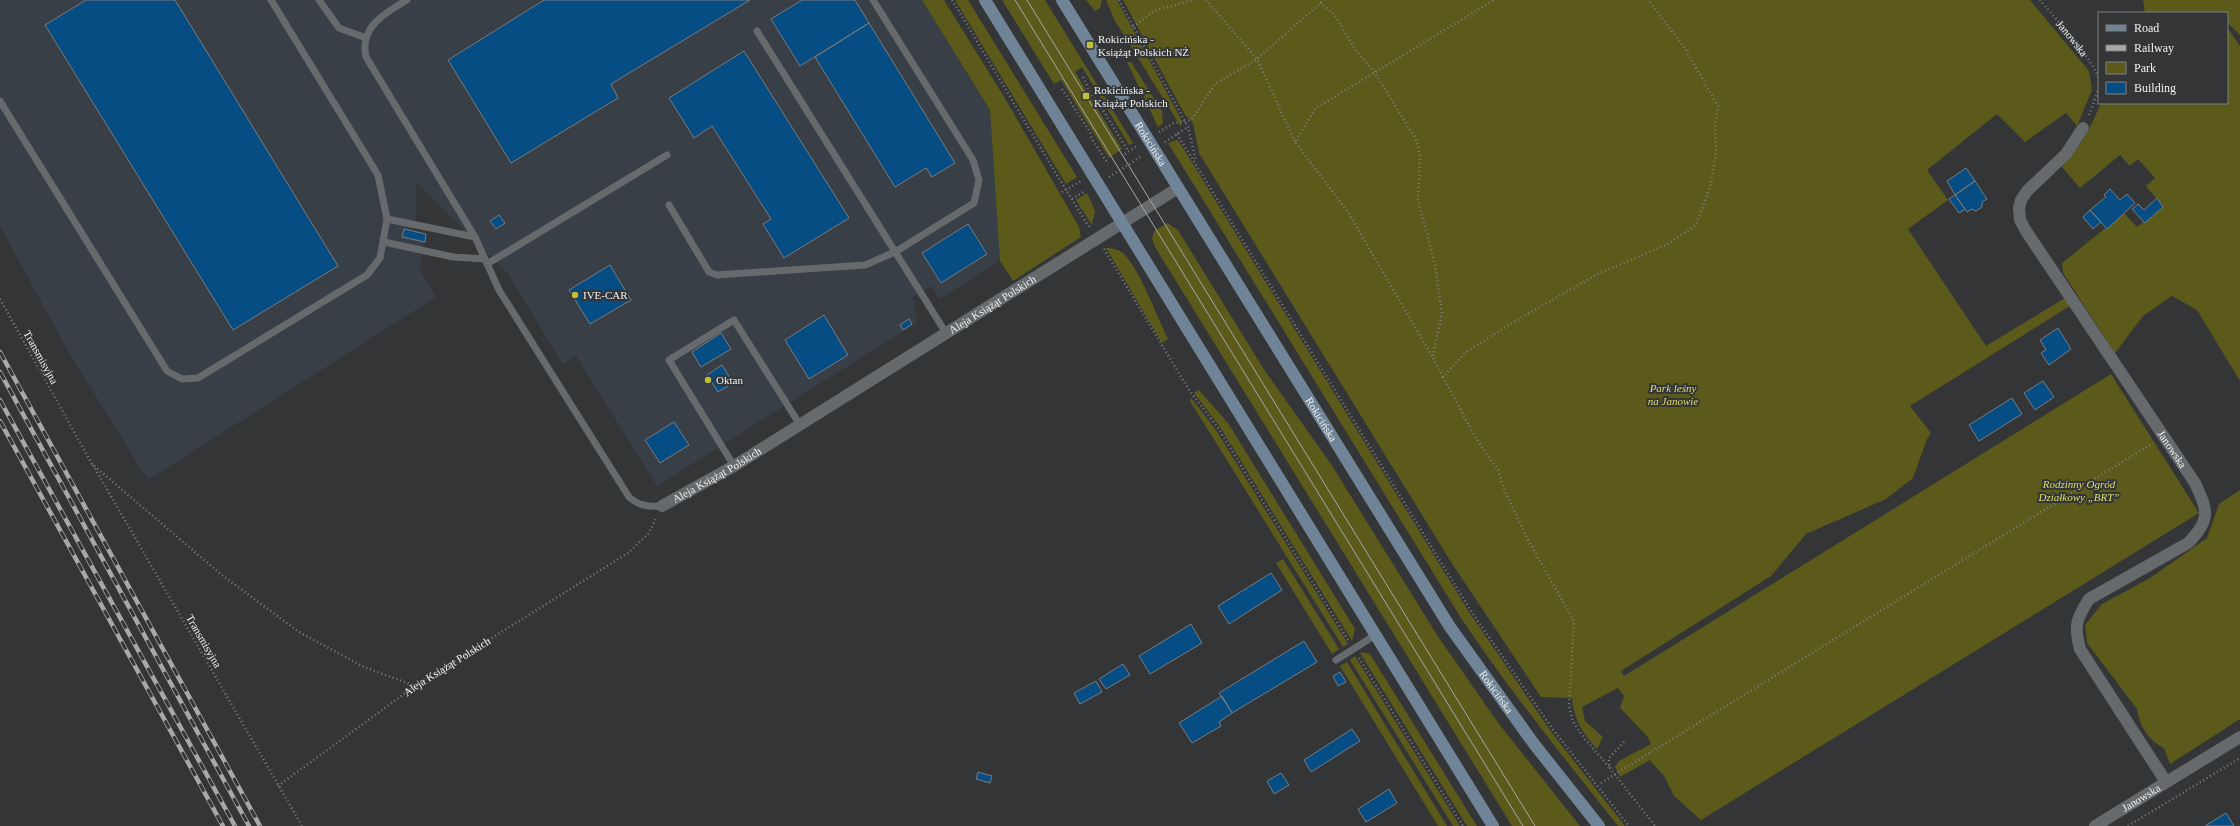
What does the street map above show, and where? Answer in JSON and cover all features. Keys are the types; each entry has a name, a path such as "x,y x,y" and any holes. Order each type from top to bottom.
{"main road":[{"path":"985,0 1377,634 1493,826"},
{"name":"Rokicińska","path":"1062,0 1450,627 1534,744 1599,826"}],"street":[{"name":"Janowska","path":"2083,128 2066,154 2027,191 2019,208 2020,220 2195,483 2205,504 2206,519 2199,531 2188,542 2090,599 2079,614 2075,630 2080,649 2166,782"},
{"name":"Aleja Książąt Polskich","path":"662,506 734,466 1178,188"},
{"name":"Janowska","path":"2095,826 2240,737"}],"lane":[{"path":"0,100 167,371 182,379 198,378 212,371 367,274 380,258 384,242 387,219 378,175 271,0"},
{"path":"319,0 339,28 366,38"},
{"path":"407,0 376,20 370,28 364,49 370,64 475,237 499,290 629,497 635,502 646,507 662,506"},
{"path":"669,205 709,272 717,275 865,265 895,252 974,203 979,180 973,160 873,0"},
{"path":"757,31 946,333"},
{"path":"384,242 454,258 486,261 667,155"},
{"path":"387,219 475,237"},
{"path":"734,466 669,360 734,320 800,425"},
{"path":"1336,660 1377,634"}],"path":[{"path":"952,0 1091,229"},
{"path":"1119,0 1188,127 1196,163"},
{"path":"1133,26 1154,11 1193,0"},
{"path":"1206,0 1256,59 1295,142 1348,212 1432,356 1477,440 1498,470 1504,489 1527,538 1574,621 1569,706 1573,722 1655,826"},
{"path":"1159,132 1174,123 1185,122 1198,112 1215,84 1256,59 1324,0"},
{"path":"1295,142 1316,108 1494,0"},
{"path":"1442,377 1466,352 1517,320 1598,274 1666,245 1696,225 1710,187 1716,153 1715,125 1718,106 1684,47 1648,0"},
{"name":"Janowska","path":"2040,0 2090,61 2098,75"},
{"path":"1320,3 1335,15 1354,48 1375,73 1417,141 1420,157 1418,200 1435,264 1442,313 1432,356"},
{"path":"1083,77 1092,96 1098,102 1128,151"},
{"path":"1062,89 1090,132 1092,139 1108,164"},
{"path":"2083,128 2098,90"},
{"path":"1165,142 1188,127"},
{"path":"1178,134 1471,610 1554,731 1629,826"},
{"path":"1125,154 1137,146"},
{"path":"1110,176 1143,155"},
{"path":"1103,167 1112,162"},
{"path":"1062,192 1081,180"},
{"path":"1072,199 1087,190"},
{"path":"1102,247 1189,390 1218,428 1463,826"},
{"name":"Transmisyjna","path":"0,299 92,464 302,826"},
{"path":"1601,783 1613,774 1665,745 2154,442"},
{"name":"Transmisyjna","path":"92,464 223,576 299,632 364,667 415,686"},
{"name":"Aleja Książąt Polskich","path":"278,786 415,686 628,553 648,534 662,506"},
{"path":"1609,767 1609,758 1624,742"},
{"path":"2128,826 2240,758"}],"shaded area":[{"path":"0,0 922,0 990,110 1000,261 940,299 931,286 921,292 912,298 915,303 916,323 657,486 576,356 563,364 508,274 416,182 416,218 413,231 426,234 419,268 436,297 148,480 69,353 0,226"}],"green space":[{"path":"922,0 944,0 1006,100 1079,227 1081,237 1013,281 1000,261 990,110"},
{"path":"955,0 968,0 1077,177 1066,184"},
{"path":"1002,0 1045,0 1133,143 1129,145 1082,67 1075,72 1122,149 1109,158 1061,80 1054,84"},
{"path":"1086,0 1102,0 1100,8 1095,11"},
{"path":"1106,0 1117,0 1182,121 1181,127 1115,21"},
{"path":"1123,0 2030,0 2089,71 2092,90 2077,126 2066,113 2025,142 1997,114 1927,170 1948,200 1908,229 1986,346 2065,298 2070,306 1910,406 1931,433 1927,439 1913,478 1886,499 1806,534 1771,576 1621,671 1624,676 2111,374 2199,513 1701,820 1674,796 1664,776 1650,760 1620,777 1615,767 1619,761 1651,744 1647,736 1620,708 1624,696 1618,688 1582,707 1585,721 1603,737 1597,749 1587,738 1577,720 1572,698 1541,697 1451,562 1199,153 1193,123 1185,115"},
{"path":"2143,0 2240,0 2240,35 2228,23 2228,12 2145,12"},
{"path":"2228,28 2240,46 2240,381 2197,310 2172,296 2143,316 2115,353 2063,273 2062,263 2124,213 2137,227 2163,207 2146,186 2155,178 2138,159 2130,166 2120,155 2080,188 2062,167 2075,152 2093,121 2101,104 2228,104"},
{"path":"1127,62 1131,62 1162,111 1163,123 1158,127"},
{"path":"1177,140 1469,612 1552,733 1625,826 1618,826 1577,775 1537,724 1461,618 1168,143"},
{"path":"1087,193 1095,211 1092,225 1076,200"},
{"path":"1167,223 1178,230 1263,368 1331,464 1437,635 1499,724 1580,826 1512,826 1155,247 1152,239 1154,231"},
{"path":"1106,248 1115,249 1123,253 1136,270 1168,339 1162,343"},
{"path":"1199,390 1228,423 1355,629 1352,641 1220,427 1194,393"},
{"path":"1191,398 1216,430 1348,644 1343,647 1190,401"},
{"path":"2240,490 2240,719 2170,764 2164,748 2149,737 2142,727 2137,709 2087,643 2085,625 2102,604 2150,578 2207,538 2219,504"},
{"path":"1283,559 1339,649 1332,654 1276,563"},
{"path":"1360,653 1370,654 1477,826 1467,826"},
{"path":"1355,656 1460,826 1453,826 1350,660"},
{"path":"1347,662 1447,826 1438,826 1340,666"}],"building":[{"path":"86,0 175,0 338,266 233,330 45,25"},
{"path":"544,0 750,0 611,84 618,98 511,163 448,60"},
{"path":"802,0 855,0 869,23 800,66 771,19"},
{"path":"869,23 955,163 932,177 926,168 895,187 815,57"},
{"path":"744,51 849,218 784,258 763,224 771,219 712,126 694,138 669,98"},
{"path":"1966,168 1975,181 1955,195 1947,181"},
{"path":"1975,181 1987,199 1982,202 1982,207 1976,211 1972,209 1967,212 1955,195"},
{"path":"2110,189 2120,200 2127,194 2135,203 2107,229 2090,210 2106,197 2104,195"},
{"path":"1955,195 1965,209 1959,213 1949,199"},
{"path":"2157,198 2163,207 2145,223 2132,209 2138,204 2144,210"},
{"path":"2090,210 2101,222 2093,229 2083,217"},
{"path":"499,215 505,223 496,229 490,221"},
{"path":"968,224 987,254 941,283 922,253"},
{"path":"404,229 426,234 425,242 402,237"},
{"path":"610,265 631,300 590,324 569,290"},
{"path":"824,315 848,355 809,379 785,340"},
{"path":"909,319 912,324 903,330 900,325"},
{"path":"2058,328 2071,349 2049,365 2041,353 2046,350 2040,340"},
{"path":"721,333 731,349 701,367 692,352"},
{"path":"722,365 733,383 718,392 707,375"},
{"path":"2043,381 2054,397 2035,410 2024,393"},
{"path":"2012,398 2022,414 1979,441 1969,425"},
{"path":"674,422 689,445 660,463 645,440"},
{"path":"1271,573 1282,590 1229,624 1218,606"},
{"path":"1191,624 1202,643 1150,674 1139,656"},
{"path":"1304,641 1317,662 1232,713 1219,693"},
{"path":"1123,664 1130,675 1106,689 1099,679"},
{"path":"1340,672 1346,682 1338,686 1333,676"},
{"path":"1096,681 1102,692 1080,704 1074,693"},
{"path":"1222,696 1232,713 1219,722 1221,726 1192,743 1179,723"},
{"path":"1352,729 1360,741 1311,772 1304,760"},
{"path":"978,772 992,776 990,783 976,779"},
{"path":"1281,773 1289,785 1274,794 1267,781"},
{"path":"1389,789 1397,803 1366,822 1358,809"},
{"path":"2226,813 2234,826 2205,826"}],"tram line":[{"path":"1015,0 1523,826"},
{"path":"1027,0 1535,826"}],"railway":[{"path":"0,352 260,826"},
{"path":"0,372 249,826"},
{"path":"0,400 235,826"},
{"path":"0,421 223,826"}],"place":[{"name":"Rokicińska - Książąt Polskich NŻ","path":"1090,45"},
{"name":"Rokicińska - Książąt Polskich","path":"1086,96"},
{"name":"IVE-CAR","path":"575,295"},
{"name":"Oktan","path":"708,380"}],"park label":[{"name":"Park leśny na Janowie","path":"1673,394"},
{"name":"Rodzinny Ogród Działkowy „BRT”","path":"2079,490"}]}
